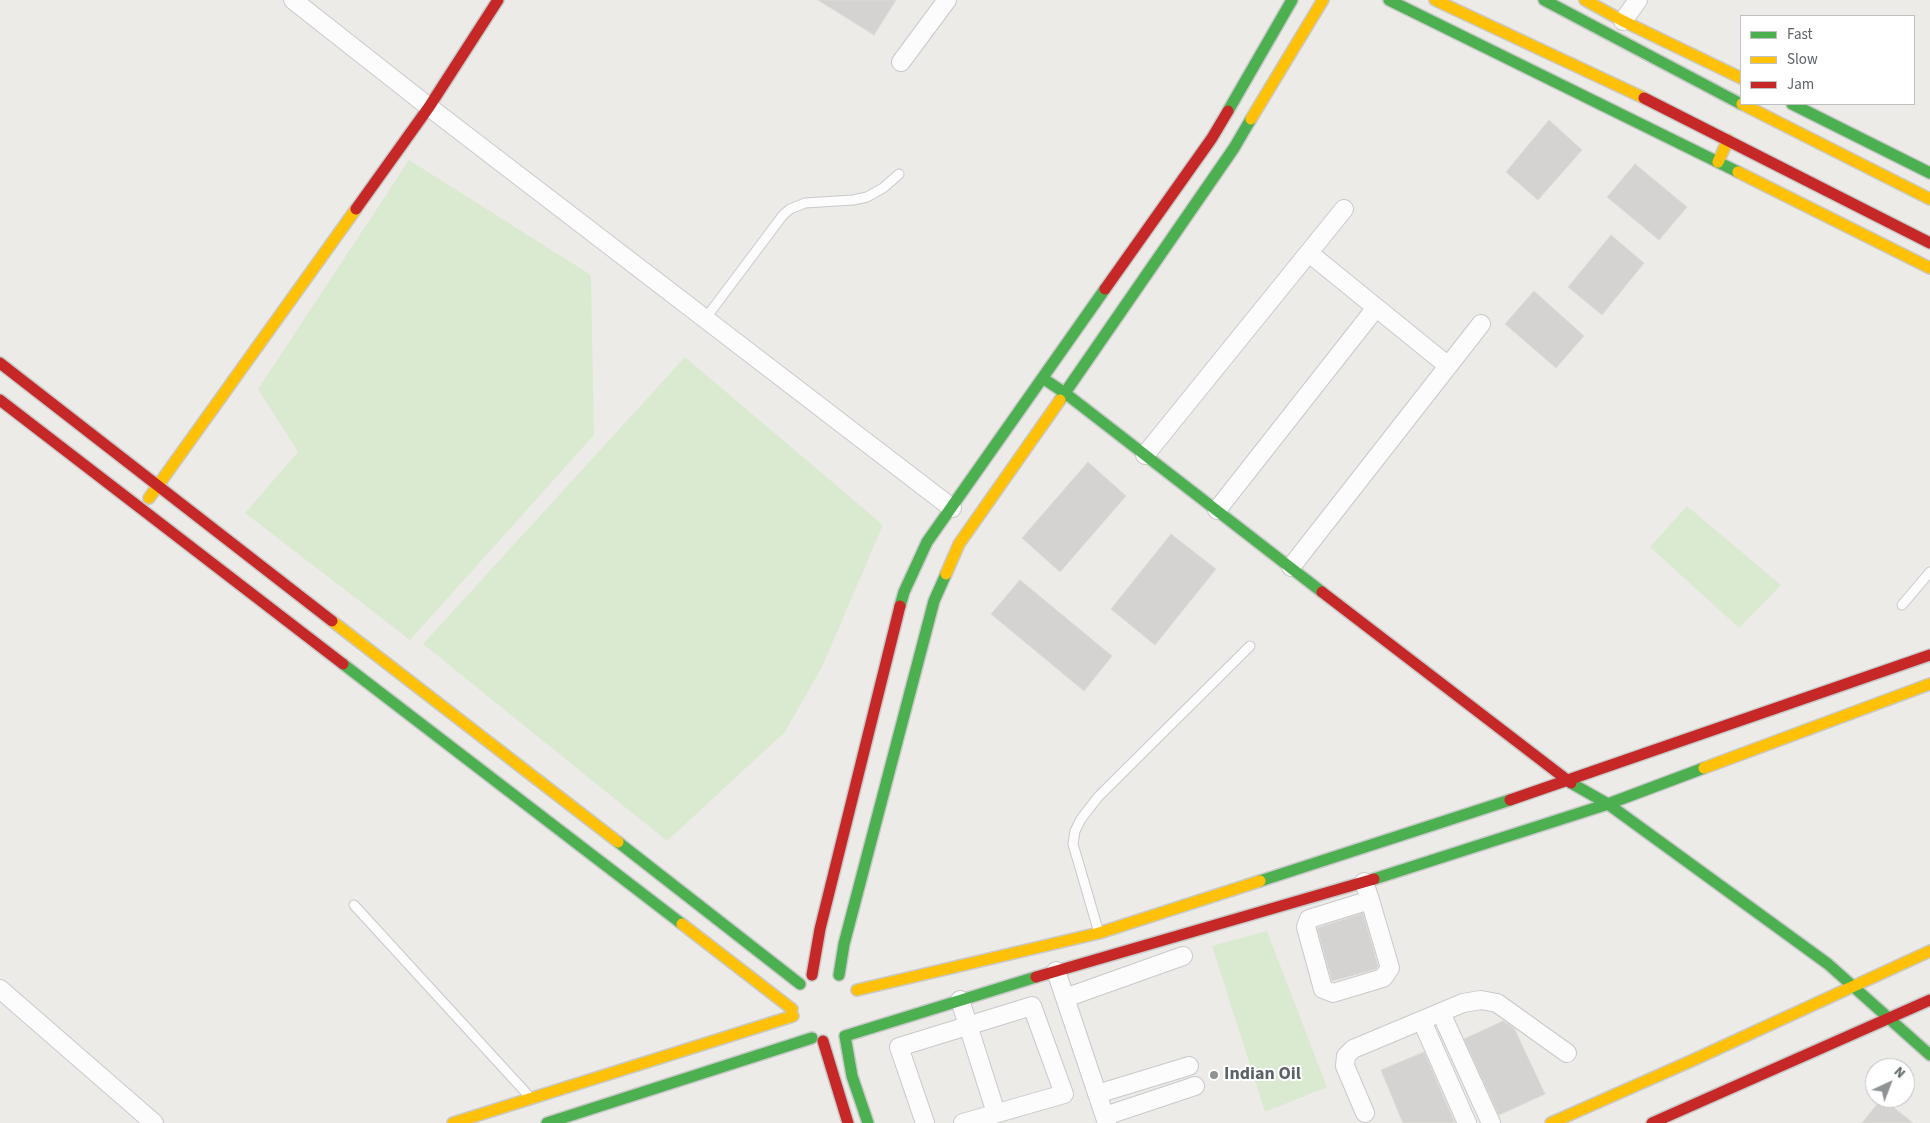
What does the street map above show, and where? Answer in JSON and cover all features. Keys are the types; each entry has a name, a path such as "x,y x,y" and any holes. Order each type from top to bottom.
{"street":[{"path":"293,0 429,107 952,508"},
{"path":"141,510 429,107 498,0"},
{"path":"901,62 947,0"},
{"path":"825,974 820,929 904,592 927,542 1044,379 1212,138 1292,0"},
{"path":"795,1020 795,992 800,984 825,974 844,944 934,601 959,544 1234,148 1323,0"},
{"path":"1389,0 1930,268"},
{"path":"1435,0 1668,110 1930,243"},
{"path":"1544,0 1739,102"},
{"path":"1585,0 1623,21 1740,79"},
{"path":"1623,21 1638,0"},
{"path":"1745,105 1930,199"},
{"path":"1794,105 1930,173"},
{"path":"1718,162 1728,140"},
{"path":"1145,454 1344,210"},
{"path":"1309,253 1447,365"},
{"path":"1217,510 1376,309"},
{"path":"1291,567 1447,365 1481,324"},
{"path":"0,363 800,984"},
{"path":"1044,379 1145,454 1567,781 1608,804 1828,964 1930,1054"},
{"path":"0,400 795,1020 812,1038 823,1041 834,1040 1056,971 1364,882 1608,804 1930,684"},
{"path":"825,974 849,981 858,996 1099,933 1567,781 1930,655"},
{"path":"1364,882 1370,900 1390,968 1383,978 1333,993 1323,990 1306,926 1309,919 1370,900"},
{"path":"1551,1123 1930,951"},
{"path":"1065,998 1183,956"},
{"path":"1056,971 1106,1119 1195,1086"},
{"path":"0,989 154,1123"},
{"path":"960,1000 996,1114"},
{"path":"1365,1113 1345,1066 1346,1056 1353,1049 1463,1004 1481,1000 1497,1003 1567,1053"},
{"path":"1652,1123 1930,1000"},
{"path":"925,1123 899,1047 1032,1006 1064,1094 963,1123"},
{"path":"1441,1013 1491,1123"},
{"path":"453,1123 795,1020"},
{"path":"845,1036 858,1020"},
{"path":"1422,1020 1467,1123"},
{"path":"845,1036 852,1076 868,1123"},
{"path":"547,1123 812,1038"},
{"path":"823,1041 848,1123"},
{"path":"1098,1094 1189,1066"}],"lane":[{"path":"705,319 782,215 790,209 805,203 853,200 867,197 883,188 899,174"},
{"path":"1902,605 1930,572"},
{"path":"1099,933 1073,844 1075,831 1081,818 1098,797 1250,646"},
{"path":"354,905 531,1099"}],"green space":[{"path":"409,160 591,275 594,435 410,640 245,513 298,452 258,389"},
{"path":"685,357 883,525 822,667 785,732 667,841 423,644"},
{"path":"1687,506 1781,585 1739,628 1650,547"},
{"path":"1267,931 1327,1087 1265,1112 1212,946"}],"building":[{"path":"818,0 896,0 874,35"},
{"path":"1549,120 1582,150 1538,200 1506,172"},
{"path":"1635,164 1687,207 1659,240 1607,197"},
{"path":"1611,235 1644,263 1602,315 1568,287"},
{"path":"1534,291 1584,336 1556,368 1505,324"},
{"path":"1088,462 1126,496 1060,572 1022,538"},
{"path":"1171,534 1216,569 1155,645 1111,609"},
{"path":"1020,580 1112,656 1084,691 991,614"},
{"path":"1363,913 1378,966 1376,969 1332,981 1317,928"},
{"path":"1503,1021 1514,1028 1545,1094 1499,1115 1464,1039"},
{"path":"1424,1052 1455,1123 1403,1123 1381,1070"},
{"path":"1874,1108 1894,1108 1913,1123 1862,1123"}],"traffic: fast":[{"path":"1228,111 1292,0"},
{"path":"1389,0 1738,172"},
{"path":"1544,0 1740,103"},
{"path":"1794,105 1930,173"},
{"path":"1060,400 1234,148 1251,119"},
{"path":"900,606 904,592 927,542 1105,289"},
{"path":"1044,379 1065,393 1322,592"},
{"path":"839,975 844,944 934,601 946,574"},
{"path":"343,664 682,924"},
{"path":"1374,879 1608,804 1704,768"},
{"path":"1571,783 1608,804 1828,964 1930,1055"},
{"path":"1260,881 1510,800"},
{"path":"618,842 800,984"},
{"path":"868,1123 852,1076 845,1036 1036,977"},
{"path":"547,1123 812,1038"}],"traffic: slow":[{"path":"1251,119 1323,0"},
{"path":"1435,0 1644,98"},
{"path":"1585,0 1623,21 1740,78"},
{"path":"1744,105 1930,199"},
{"path":"1718,162 1728,140"},
{"path":"1738,172 1930,268"},
{"path":"149,498 356,209"},
{"path":"946,574 959,544 1060,400"},
{"path":"332,621 618,842"},
{"path":"1704,768 1930,684"},
{"path":"857,990 1099,933 1260,881"},
{"path":"682,924 792,1009"},
{"path":"1551,1123 1930,951"},
{"path":"453,1123 793,1016"}],"traffic: jam":[{"path":"356,209 429,107 498,0"},
{"path":"1644,98 1930,243"},
{"path":"1105,289 1212,138 1228,111"},
{"path":"0,363 332,621"},
{"path":"0,400 343,664"},
{"path":"1322,592 1571,783"},
{"path":"812,975 820,929 900,606"},
{"path":"1510,800 1930,655"},
{"path":"1036,977 1374,879"},
{"path":"1652,1123 1930,1000"},
{"path":"823,1041 848,1123"}],"place":[{"name":"Indian Oil","path":"1214,1075"}]}
